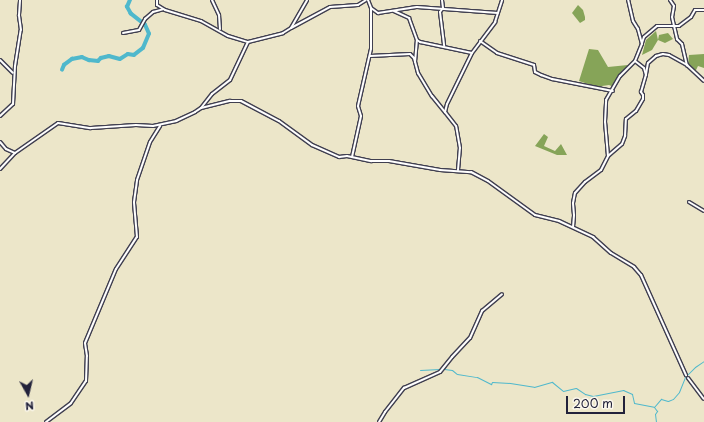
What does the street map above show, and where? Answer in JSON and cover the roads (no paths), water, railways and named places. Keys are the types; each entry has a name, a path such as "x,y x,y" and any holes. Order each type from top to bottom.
{"street":[{"path":"0,116 13,104 14,73 21,30 19,15 20,0"},
{"path":"157,0 157,5 165,9 201,21 220,30 228,36 248,42 283,33 330,6 358,5 367,0 371,8 370,56 358,106 361,116 352,157"},
{"path":"212,0 219,15 220,30"},
{"path":"291,28 307,0"},
{"path":"442,0 443,8 440,12 444,46"},
{"path":"445,112 447,104 472,53 479,41 495,22 502,0"},
{"path":"628,0 633,21 638,29 642,44"},
{"path":"670,0 674,6 672,17 677,40 682,44 686,65"},
{"path":"371,8 378,12 417,7 498,13"},
{"path":"123,33 139,30 145,19 153,12 165,9"},
{"path":"392,10 409,18 417,40 415,62"},
{"path":"608,156 606,100 613,91 620,76 635,61 644,37 657,26 675,26 684,23 695,10 704,10"},
{"path":"417,40 420,42 472,53"},
{"path":"479,41 497,54 534,64 535,72 541,75 552,79 613,91"},
{"path":"202,108 212,94 232,77 248,42"},
{"path":"370,56 410,54 415,62 418,73 432,96 456,126 460,152 458,170"},
{"path":"573,227 573,203 575,194 585,182 601,170 608,156 622,144 626,136 626,119 642,102 643,95 641,92 648,63 656,56 669,55 686,65 704,81"},
{"path":"0,60 14,73"},
{"path":"635,61 644,68 646,75"},
{"path":"0,169 15,153 52,126 59,123 91,128 136,125 161,126 176,121 202,108 230,101 241,101 279,121 312,145 339,157 352,157 371,161 389,161 440,170 471,172 488,181 535,215 573,227 593,237 611,253 634,267 641,276 686,375"},
{"path":"46,422 71,403 86,381 88,356 86,343 116,269 137,237 134,202 137,180 150,142 161,126"},
{"path":"0,142 6,149 15,153"},
{"path":"689,202 704,211"},
{"path":"379,422 404,388 440,372 470,338 482,311 502,294"},
{"path":"688,378 704,399"}],"waterway":[{"path":"62,70 64,65 72,59 82,57 89,60 98,61 101,58 109,56 120,59 128,54 134,55 143,48 149,34 145,25 131,14 127,7 130,0"},
{"path":"656,422 655,414 657,411 654,407 661,399 668,401 673,399 679,392 685,377 695,367 704,361"},
{"path":"420,370 440,369"},
{"path":"444,369 452,370 457,374 477,377 491,384 492,382 510,383 534,387 552,382 563,391 576,388 585,394 593,396 623,390 632,394 634,403 654,407"}]}
